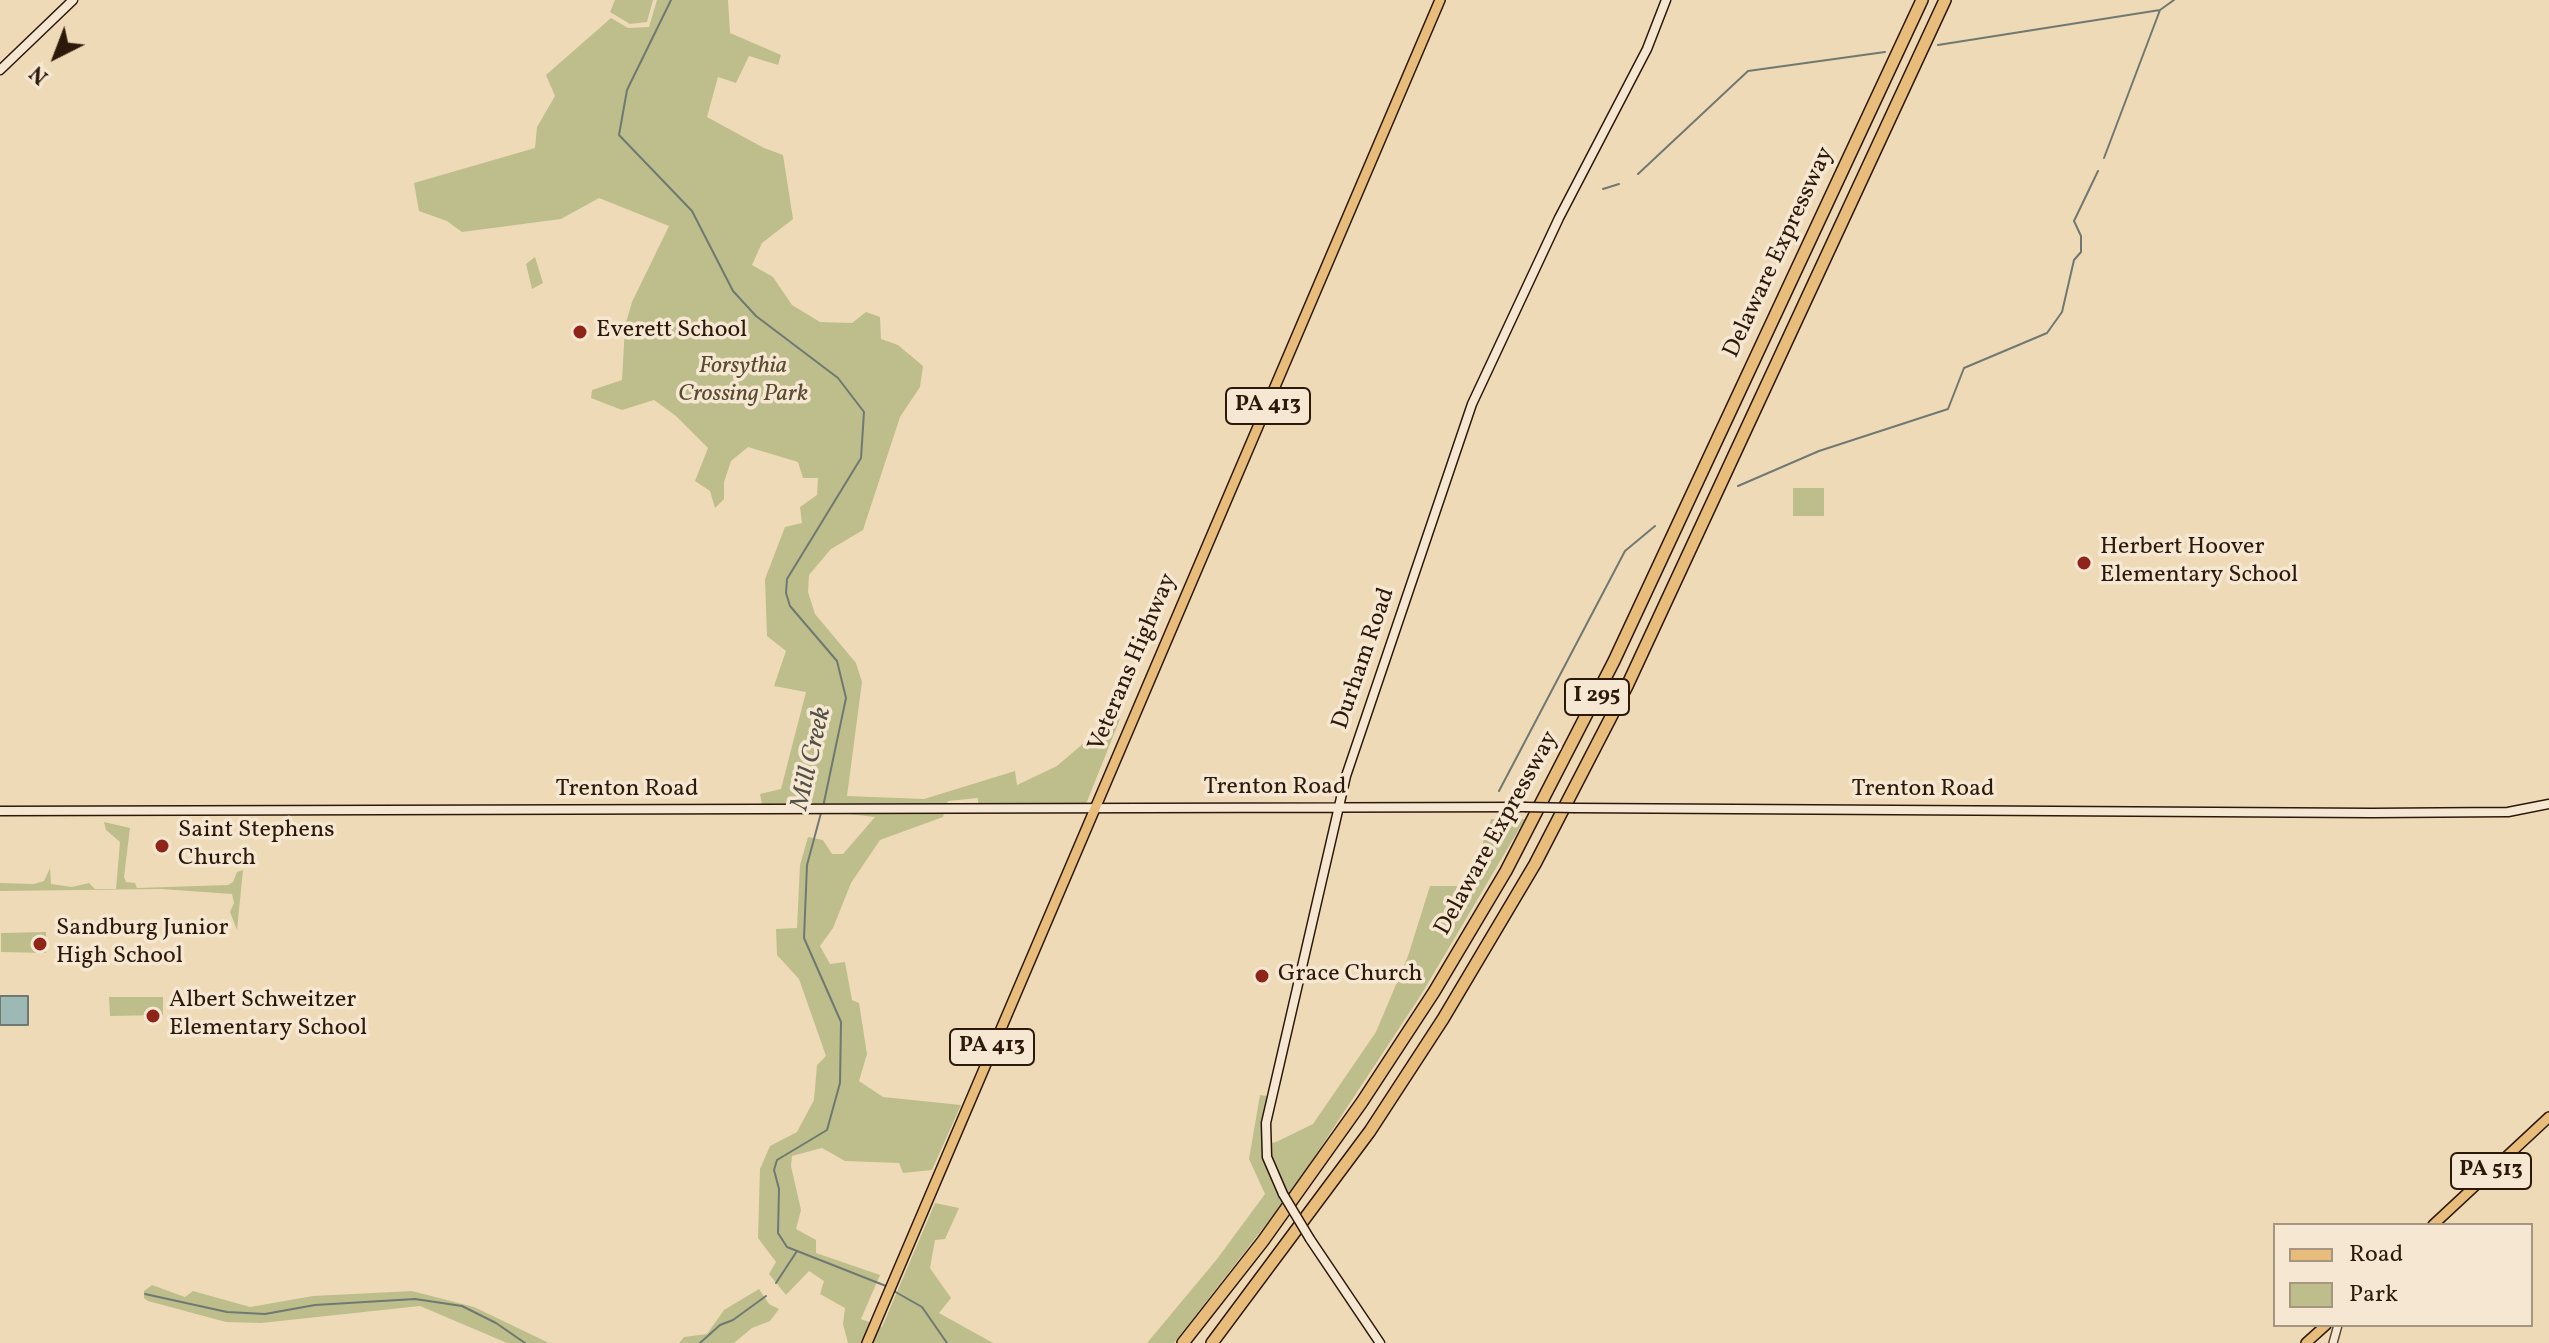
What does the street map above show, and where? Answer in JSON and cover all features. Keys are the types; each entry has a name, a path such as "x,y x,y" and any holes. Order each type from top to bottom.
{"highway":[{"name":"Delaware Expressway","path":"1183,1343 1263,1241 1362,1102 1506,871 1608,673 1922,0"},
{"name":"Delaware Expressway","path":"1212,1343 1370,1131 1443,1019 1535,864 1633,673 1945,0"}],"main road":[{"path":"0,70 73,0"},
{"name":"Veterans Highway","path":"867,1343 1440,0"},
{"name":"Durham Road","path":"1380,1343 1283,1194 1267,1157 1266,1123 1337,809 1472,404 1559,218 1647,49 1666,0"},
{"name":"Trenton Road","path":"0,811 1525,807 2384,813 2508,812 2549,804"},
{"name":"PA 513","path":"2435,1223 2549,1117"},
{"path":"2306,1343 2324,1327"}],"green space":[{"path":"615,0 653,0 647,22 630,24 610,12"},
{"name":"Forsythia Crossing Park","path":"657,0 728,0 730,33 781,55 778,65 749,56 736,83 718,77 707,117 783,155 793,219 762,243 752,265 773,277 792,305 820,322 852,323 866,312 880,317 881,339 898,345 923,366 920,387 900,417 863,530 831,549 809,575 808,592 815,614 856,663 862,682 847,796 924,799 1015,771 1017,785 1057,766 1093,735 1110,715 1120,719 1086,804 978,806 978,798 948,801 943,817 880,840 851,883 833,928 820,946 830,964 845,962 852,1000 859,1003 867,1054 859,1081 883,1097 961,1105 932,1170 903,1173 899,1163 845,1161 822,1148 792,1156 791,1166 801,1210 796,1229 816,1240 816,1253 880,1275 861,1319 882,1327 935,1203 959,1208 945,1239 935,1240 930,1268 951,1298 939,1313 993,1343 848,1343 843,1324 845,1308 820,1294 824,1281 809,1271 786,1295 769,1274 776,1262 758,1238 760,1169 770,1146 797,1132 814,1100 817,1065 826,1056 799,979 777,955 776,929 797,928 800,865 808,837 823,840 832,854 843,854 875,817 762,804 760,794 781,789 806,692 774,686 786,651 767,636 765,579 785,527 802,523 800,507 817,495 818,478 803,478 798,462 748,447 731,461 724,482 724,499 715,508 710,491 695,481 708,448 676,416 654,400 622,410 591,398 592,390 622,380 625,326 632,302 669,226 599,198 561,219 462,232 447,221 419,211 414,183 535,148 537,127 555,96 546,75 611,18 628,28 649,27"},
{"path":"535,257 543,283 532,289 526,264"},
{"path":"1793,488 1824,488 1824,516 1793,516"},
{"path":"1491,819 1525,819 1421,995 1292,1191 1174,1343 1147,1343 1217,1259 1265,1194 1249,1159 1260,1095 1267,1096 1261,1145 1276,1142 1313,1124 1376,1032 1408,956 1430,886 1468,886"},
{"path":"104,822 130,828 124,877 126,882 135,883 137,888 228,885 233,882 237,872 243,870 237,930 230,912 234,903 232,894 161,889 0,891 0,883 34,884 44,881 50,868 51,884 72,887 89,883 95,889 116,889 120,842 106,830"},
{"path":"46,932 46,953 1,952 1,933"},
{"path":"109,997 163,997 163,1015 110,1016"},
{"path":"152,1285 185,1297 193,1291 250,1307 313,1296 412,1291 474,1307 549,1343 507,1343 420,1306 261,1323 226,1322 148,1301 144,1298 144,1291"},
{"path":"759,1289 769,1304 779,1309 770,1321 752,1328 734,1343 679,1343 684,1337 707,1334 724,1310"}],"water":[{"path":"0,996 28,996 28,1025 0,1025"}],"waterway":[{"name":"Mill Creek","path":"671,0 627,90 619,135 692,211 733,291 756,316 838,378 864,412 861,458 787,579 786,593 790,606 837,661 846,698 823,807"},
{"path":"2104,158 2160,10 2174,0"},
{"path":"1938,45 2160,10"},
{"path":"1638,174 1748,71 1885,52"},
{"path":"1738,486 1819,451 1948,409 1964,368 2047,333 2062,312 2074,260 2081,252 2081,236 2074,221 2098,171"},
{"path":"1603,189 1619,184"},
{"path":"1499,791 1625,551 1655,526"},
{"name":"Mill Creek","path":"821,813 807,865 804,938 841,1022 840,1083 827,1130 777,1160 774,1170 779,1189 778,1233 787,1247 886,1286"},
{"path":"776,1283 797,1251"},
{"name":"Mill Creek","path":"892,1290 922,1307 947,1343"},
{"path":"145,1294 227,1312 265,1314 315,1305 415,1299 462,1306 496,1323 525,1343"},
{"path":"700,1343 720,1325 733,1320 766,1296"}],"place":[{"name":"Everett School","path":"580,332"},
{"name":"Herbert Hoover Elementary School","path":"2084,563"},
{"name":"Saint Stephens Church","path":"162,846"},
{"name":"Sandburg Junior High School","path":"40,944"},
{"name":"Grace Church","path":"1262,976"},
{"name":"Albert Schweitzer Elementary School","path":"153,1016"}]}
